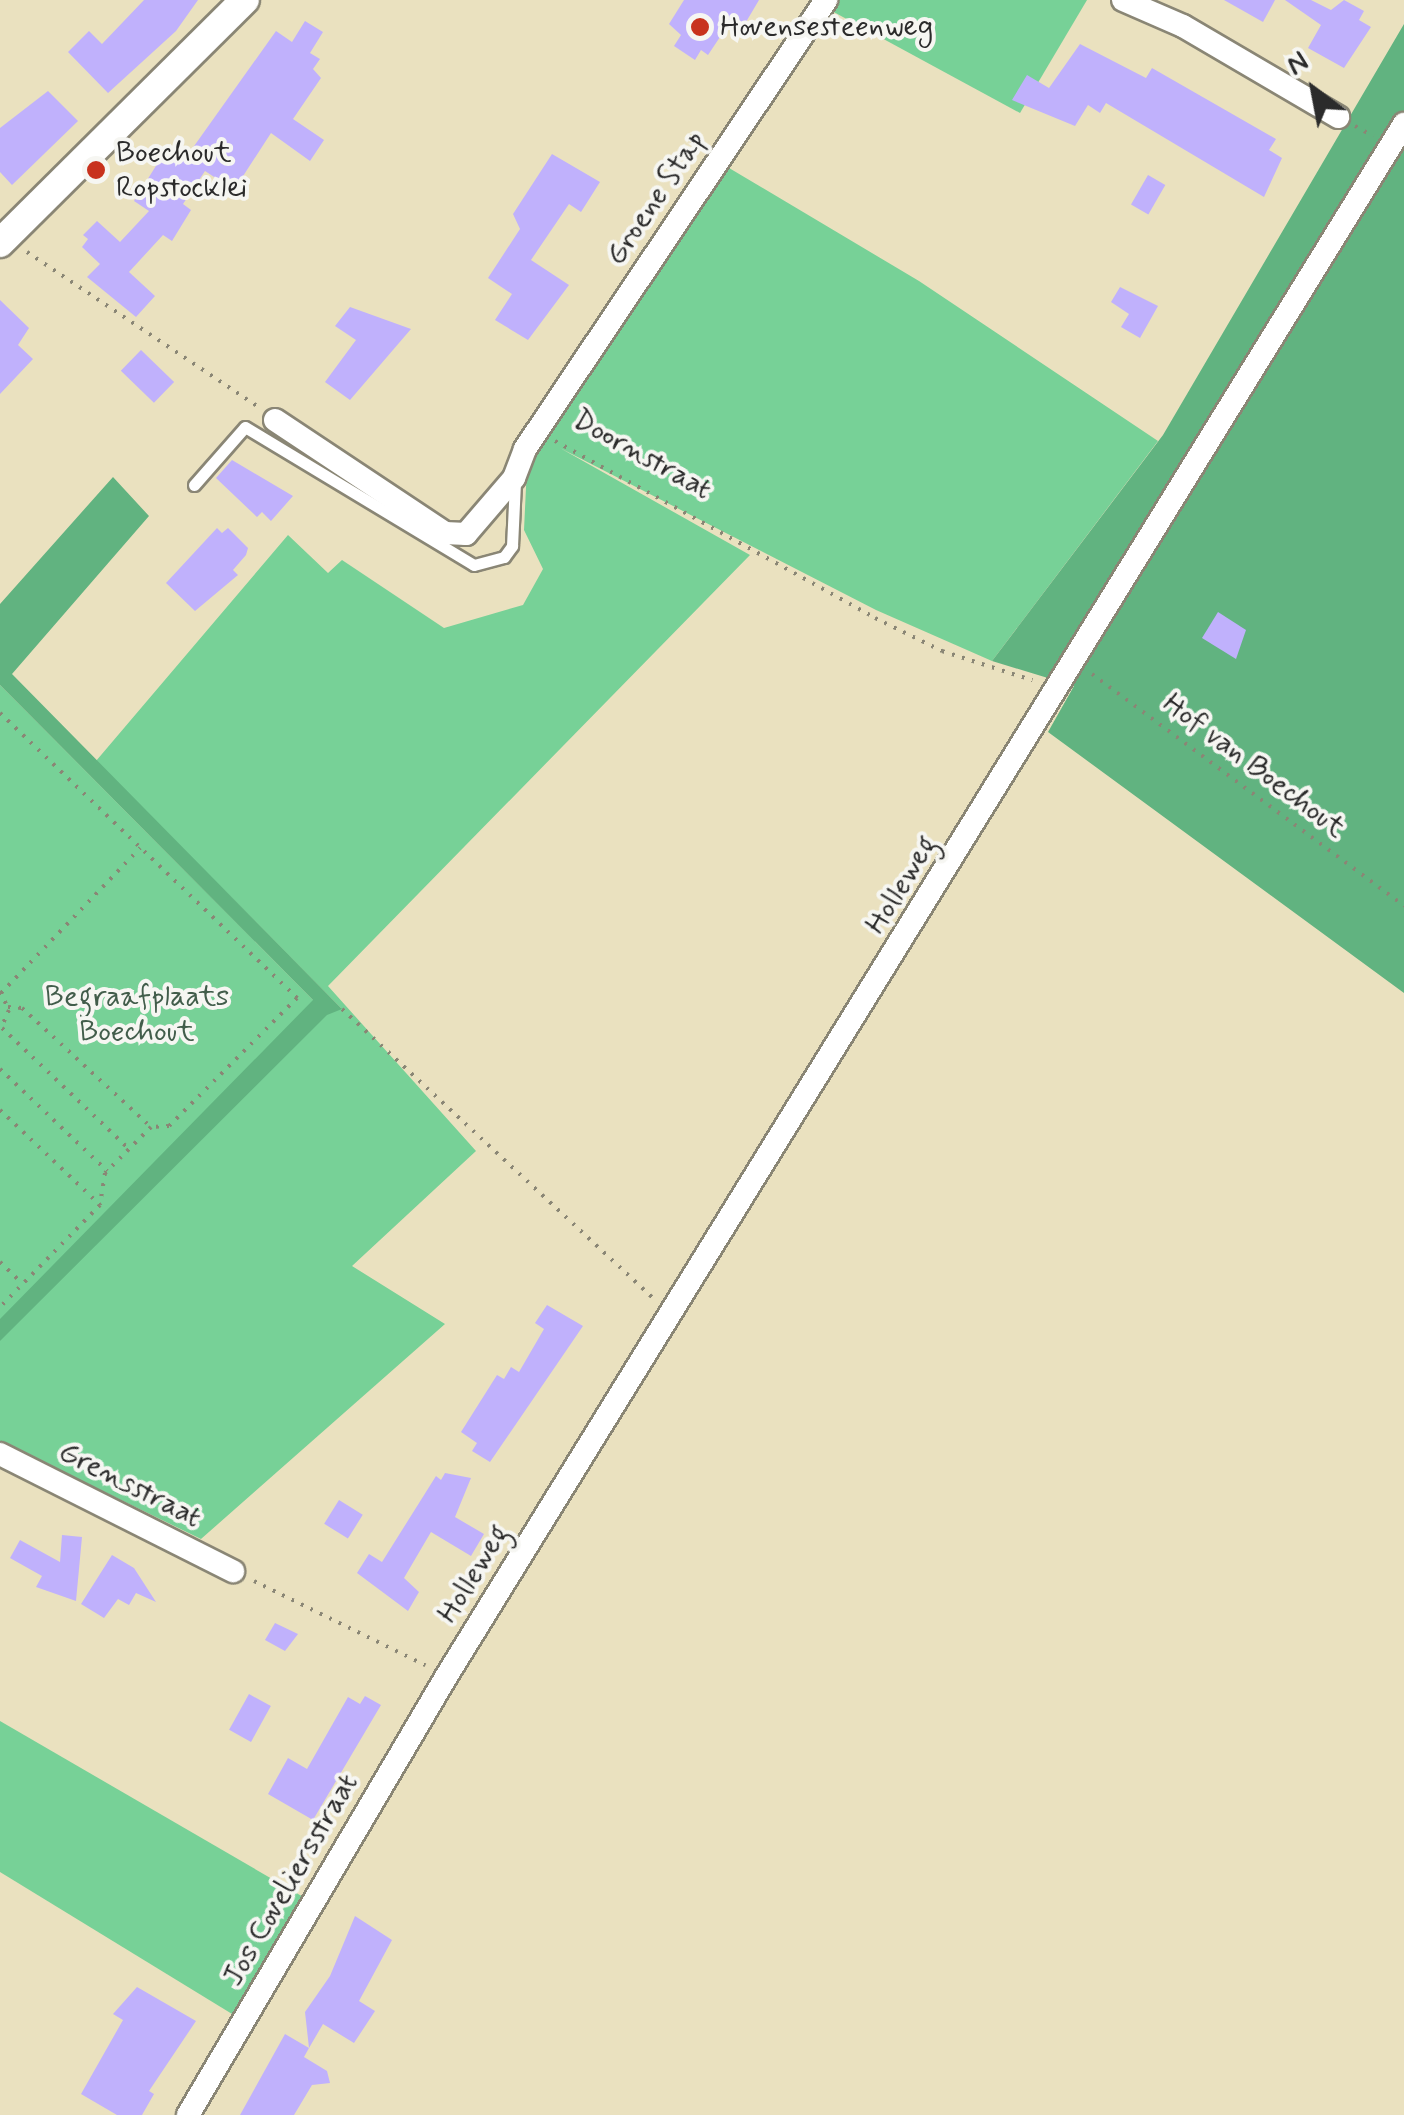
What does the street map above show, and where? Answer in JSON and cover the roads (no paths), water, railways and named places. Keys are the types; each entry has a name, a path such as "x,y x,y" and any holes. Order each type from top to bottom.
{"street":[{"path":"2,237 245,0"},
{"name":"Groene Stap","path":"538,431 826,0"},
{"path":"1123,0 1183,26 1338,117"},
{"name":"Holleweg","path":"446,1676 1061,689 1404,124"},
{"name":"Doornstraat","path":"275,420 452,536 466,534 514,478 538,431"},
{"name":"Grensstraat","path":"0,1454 233,1571"},
{"name":"Jos Coveliersstraat","path":"188,2115 446,1676"}],"lane":[{"path":"194,485 245,426 474,565 504,558 512,546 514,478"}],"place":[{"name":"Hovensesteenweg","path":"700,27"},
{"name":"Boechout Ropstocklei","path":"96,170"}],"park label":[{"name":"Begraafplaats Boechout","path":"137,1014"}]}
